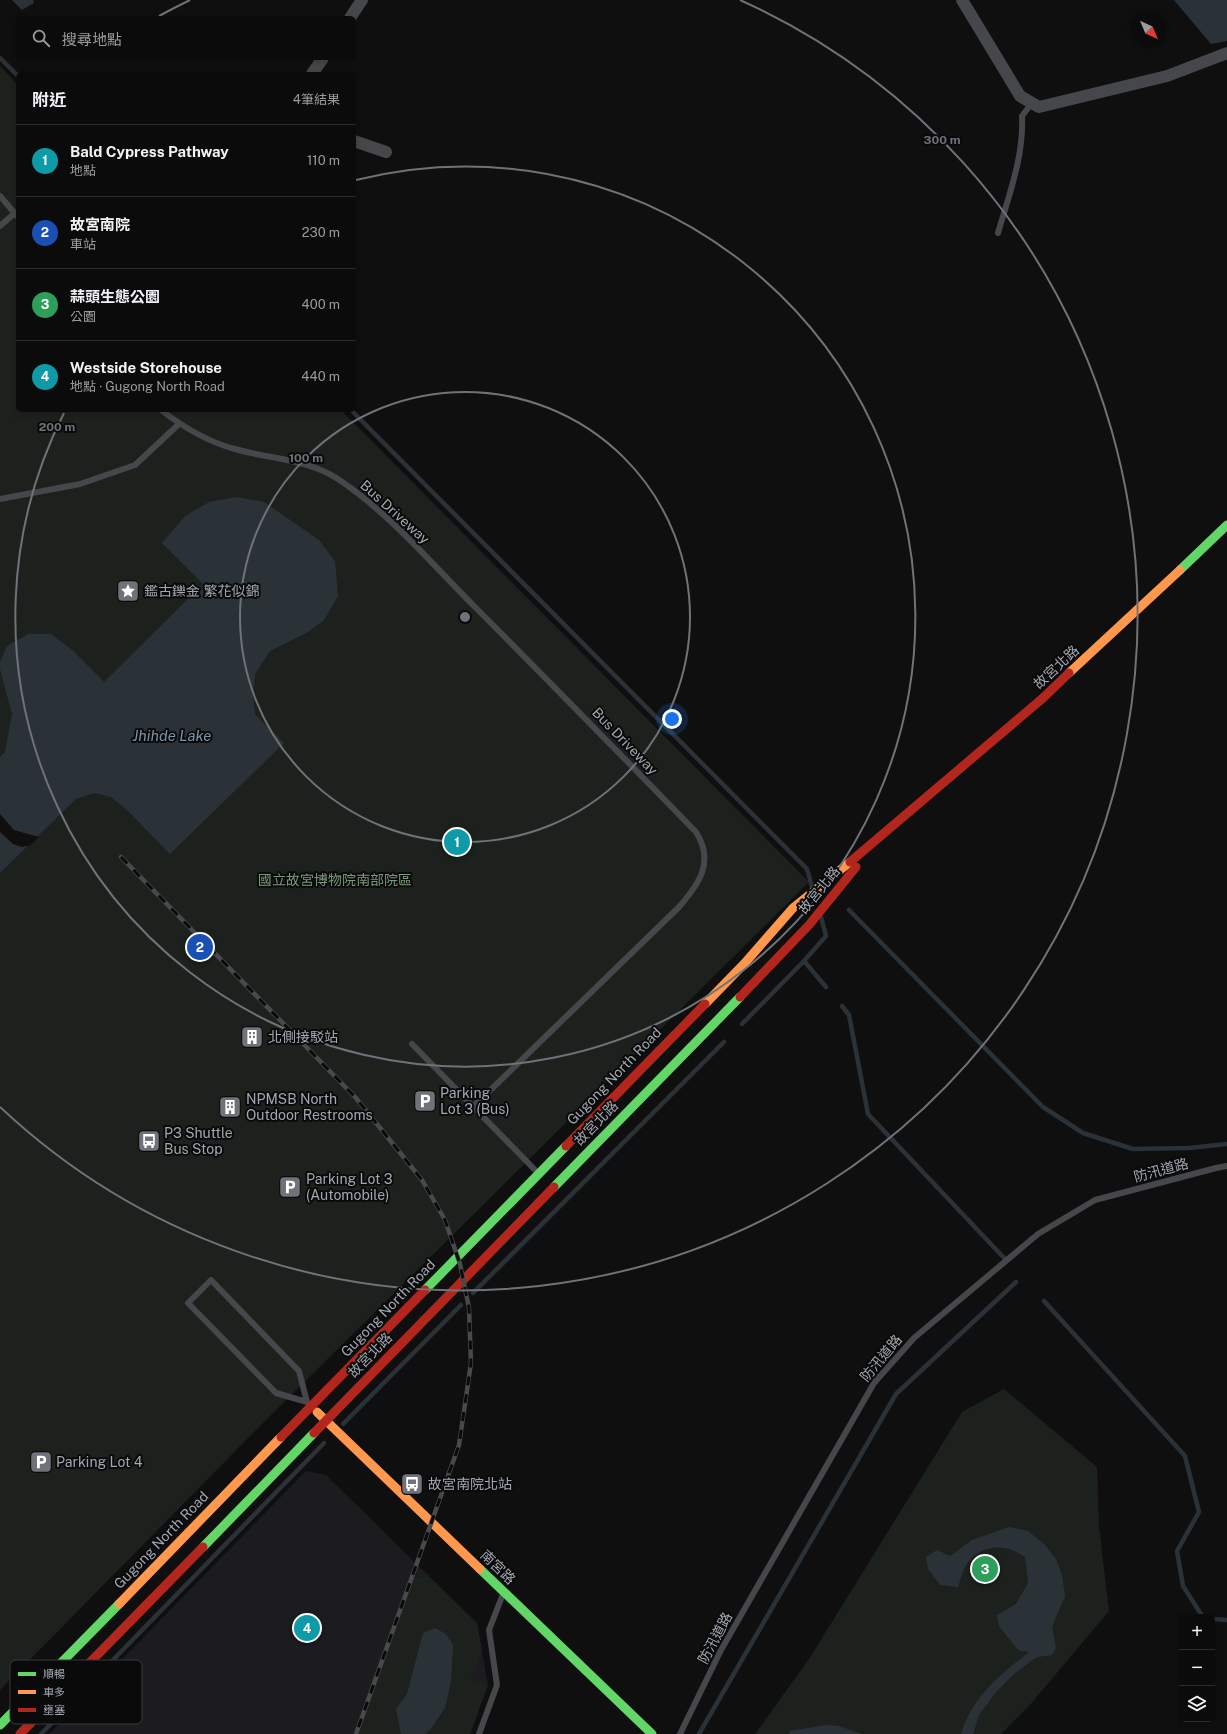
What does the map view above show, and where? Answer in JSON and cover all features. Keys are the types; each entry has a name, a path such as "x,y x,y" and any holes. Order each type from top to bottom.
{"street":[{"path":"351,16 362,0"},
{"path":"962,0 1020,96 1039,107 1166,76 1227,53"},
{"path":"313,72 322,60"},
{"path":"356,142 386,152"},
{"name":"故宮北路","path":"539,1174 744,964 793,908 879,839 1043,698 1227,525"},
{"name":"故宮北路","path":"325,1420 755,982 809,925 879,839"},
{"name":"Gugong North Road","path":"63,1660 309,1404 539,1174"},
{"name":"南宮路","path":"309,1404 652,1734"},
{"path":"92,1660 325,1420"},
{"name":"Gugong North Road","path":"0,1725 10,1715"},
{"path":"20,1734 30,1724"}],"lane":[{"path":"998,233 1019,156 1023,133 1022,116 1032,103"},
{"path":"0,196 16,215 0,226"},
{"name":"Bus Driveway","path":"164,412 179,424 210,440 234,449 293,461 317,469 336,478 359,494 386,517 530,662 696,832 703,843 703,873 695,889 679,907 473,1107"},
{"path":"0,499 80,484 135,465 179,424"},
{"path":"412,1044 539,1174"},
{"name":"防汛道路","path":"680,1734 721,1650 874,1382 914,1338 1038,1234 1095,1200 1227,1166"},
{"path":"211,1280 299,1371 309,1404 276,1393 188,1303 211,1280"},
{"path":"479,1734 497,1685 488,1630 504,1592"}],"shaded area":[{"path":"306,1471 326,1475 477,1623 488,1685 470,1734 49,1734 59,1724 142,1724 142,1660 121,1660"}],"green space":[{"name":"國立故宮博物院南部院區","path":"0,66 16,83 16,412 343,412 809,882 263,1423 30,1660 10,1660 10,1680 0,1690"},
{"path":"1004,1389 1097,1467 1099,1526 1109,1611 1029,1706 1001,1734 755,1734 809,1659 962,1412"},
{"path":"429,1577 477,1623 482,1650 471,1679 488,1685 470,1734 358,1734 365,1698 409,1578"}],"water":[{"path":"12,0 33,0 34,3 22,10"},
{"path":"1174,0 1227,0 1227,41 1211,44"},
{"name":"Jhihde Lake","path":"237,497 264,502 319,540 335,561 338,596 324,620 308,632 270,651 255,674 253,695 255,714 284,743 170,854 126,809 111,797 94,793 76,799 0,873 0,757 5,752 12,714 0,669 0,662 7,646 28,634 51,634 72,650 104,682 203,584 162,543 185,516 209,502"},
{"path":"1009,1527 1028,1531 1045,1545 1056,1559 1062,1575 1065,1596 1052,1627 1056,1648 1052,1655 1037,1657 1015,1673 996,1692 979,1715 973,1734 961,1734 972,1709 988,1688 997,1678 1029,1652 1018,1650 999,1626 997,1615 1016,1604 1028,1583 1025,1557 1005,1548 991,1548 984,1550 977,1554 966,1565 958,1587 940,1585 928,1569 926,1557 937,1550 950,1556 972,1540"},
{"path":"435,1628 446,1634 453,1645 451,1681 445,1708 430,1730 425,1734 401,1734 396,1709 407,1694 423,1633"},
{"path":"826,1725 839,1726 862,1734 789,1734 790,1731"}],"pier":[{"path":"0,814 14,830 39,837 31,845 22,847 13,844 0,832"}],"waterway":[{"path":"0,58 16,74"},
{"path":"353,412 807,869 812,887"},
{"path":"849,910 1043,1107 1083,1133 1133,1149 1189,1148 1227,1144"},
{"path":"804,961 826,936 821,917"},
{"path":"742,1024 804,961 826,987"},
{"path":"842,1006 849,1015 868,1114 1006,1260"},
{"path":"473,1293 724,1042"},
{"path":"699,1734 896,1394 1016,1282"},
{"path":"1044,1301 1185,1456 1199,1512 1177,1551 1183,1586 1201,1614"},
{"path":"343,1424 461,1305"},
{"path":"113,1660 324,1443"},
{"path":"1215,1619 1227,1620"},
{"path":"41,1734 51,1724"}],"railway":[{"path":"121,857 356,1098 422,1180 445,1220 460,1264 469,1308 471,1363 459,1445 356,1734"}],"traffic: fast":[{"path":"1180,570 1227,525"},
{"path":"554,1187 740,997"},
{"path":"425,1290 566,1146"},
{"path":"203,1547 314,1433"},
{"path":"480,1569 652,1734"},
{"path":"64,1660 119,1604"},
{"path":"0,1725 10,1715"}],"traffic: slow":[{"path":"1069,673 1180,570"},
{"path":"705,1004 744,964 793,908 850,862"},
{"path":"317,1412 480,1569"},
{"path":"119,1604 281,1437"}],"traffic: jam":[{"path":"850,862 1043,698 1069,673"},
{"path":"740,997 809,925 856,867"},
{"path":"566,1146 705,1004"},
{"path":"314,1433 554,1187"},
{"path":"281,1437 425,1290"},
{"path":"92,1660 203,1547"},
{"path":"20,1734 30,1724"}],"place":[{"name":"鑑古鑠金 繁花似錦","path":"128,591"},
{"name":"Bald Cypress Pathway","path":"457,842"},
{"name":"故宮南院","path":"200,947"},
{"name":"北側接駁站","path":"252,1037"},
{"name":"Parking Lot 3 (Bus)","path":"425,1101"},
{"name":"NPMSB North Outdoor Restrooms","path":"230,1107"},
{"name":"P3 Shuttle Bus Stop","path":"149,1141"},
{"name":"Parking Lot 3 (Automobile)","path":"290,1187"},
{"name":"Parking Lot 4","path":"41,1462"},
{"name":"故宮南院北站","path":"412,1484"},
{"name":"蒜頭生態公園","path":"985,1569"},
{"name":"Westside Storehouse","path":"307,1628"}]}
